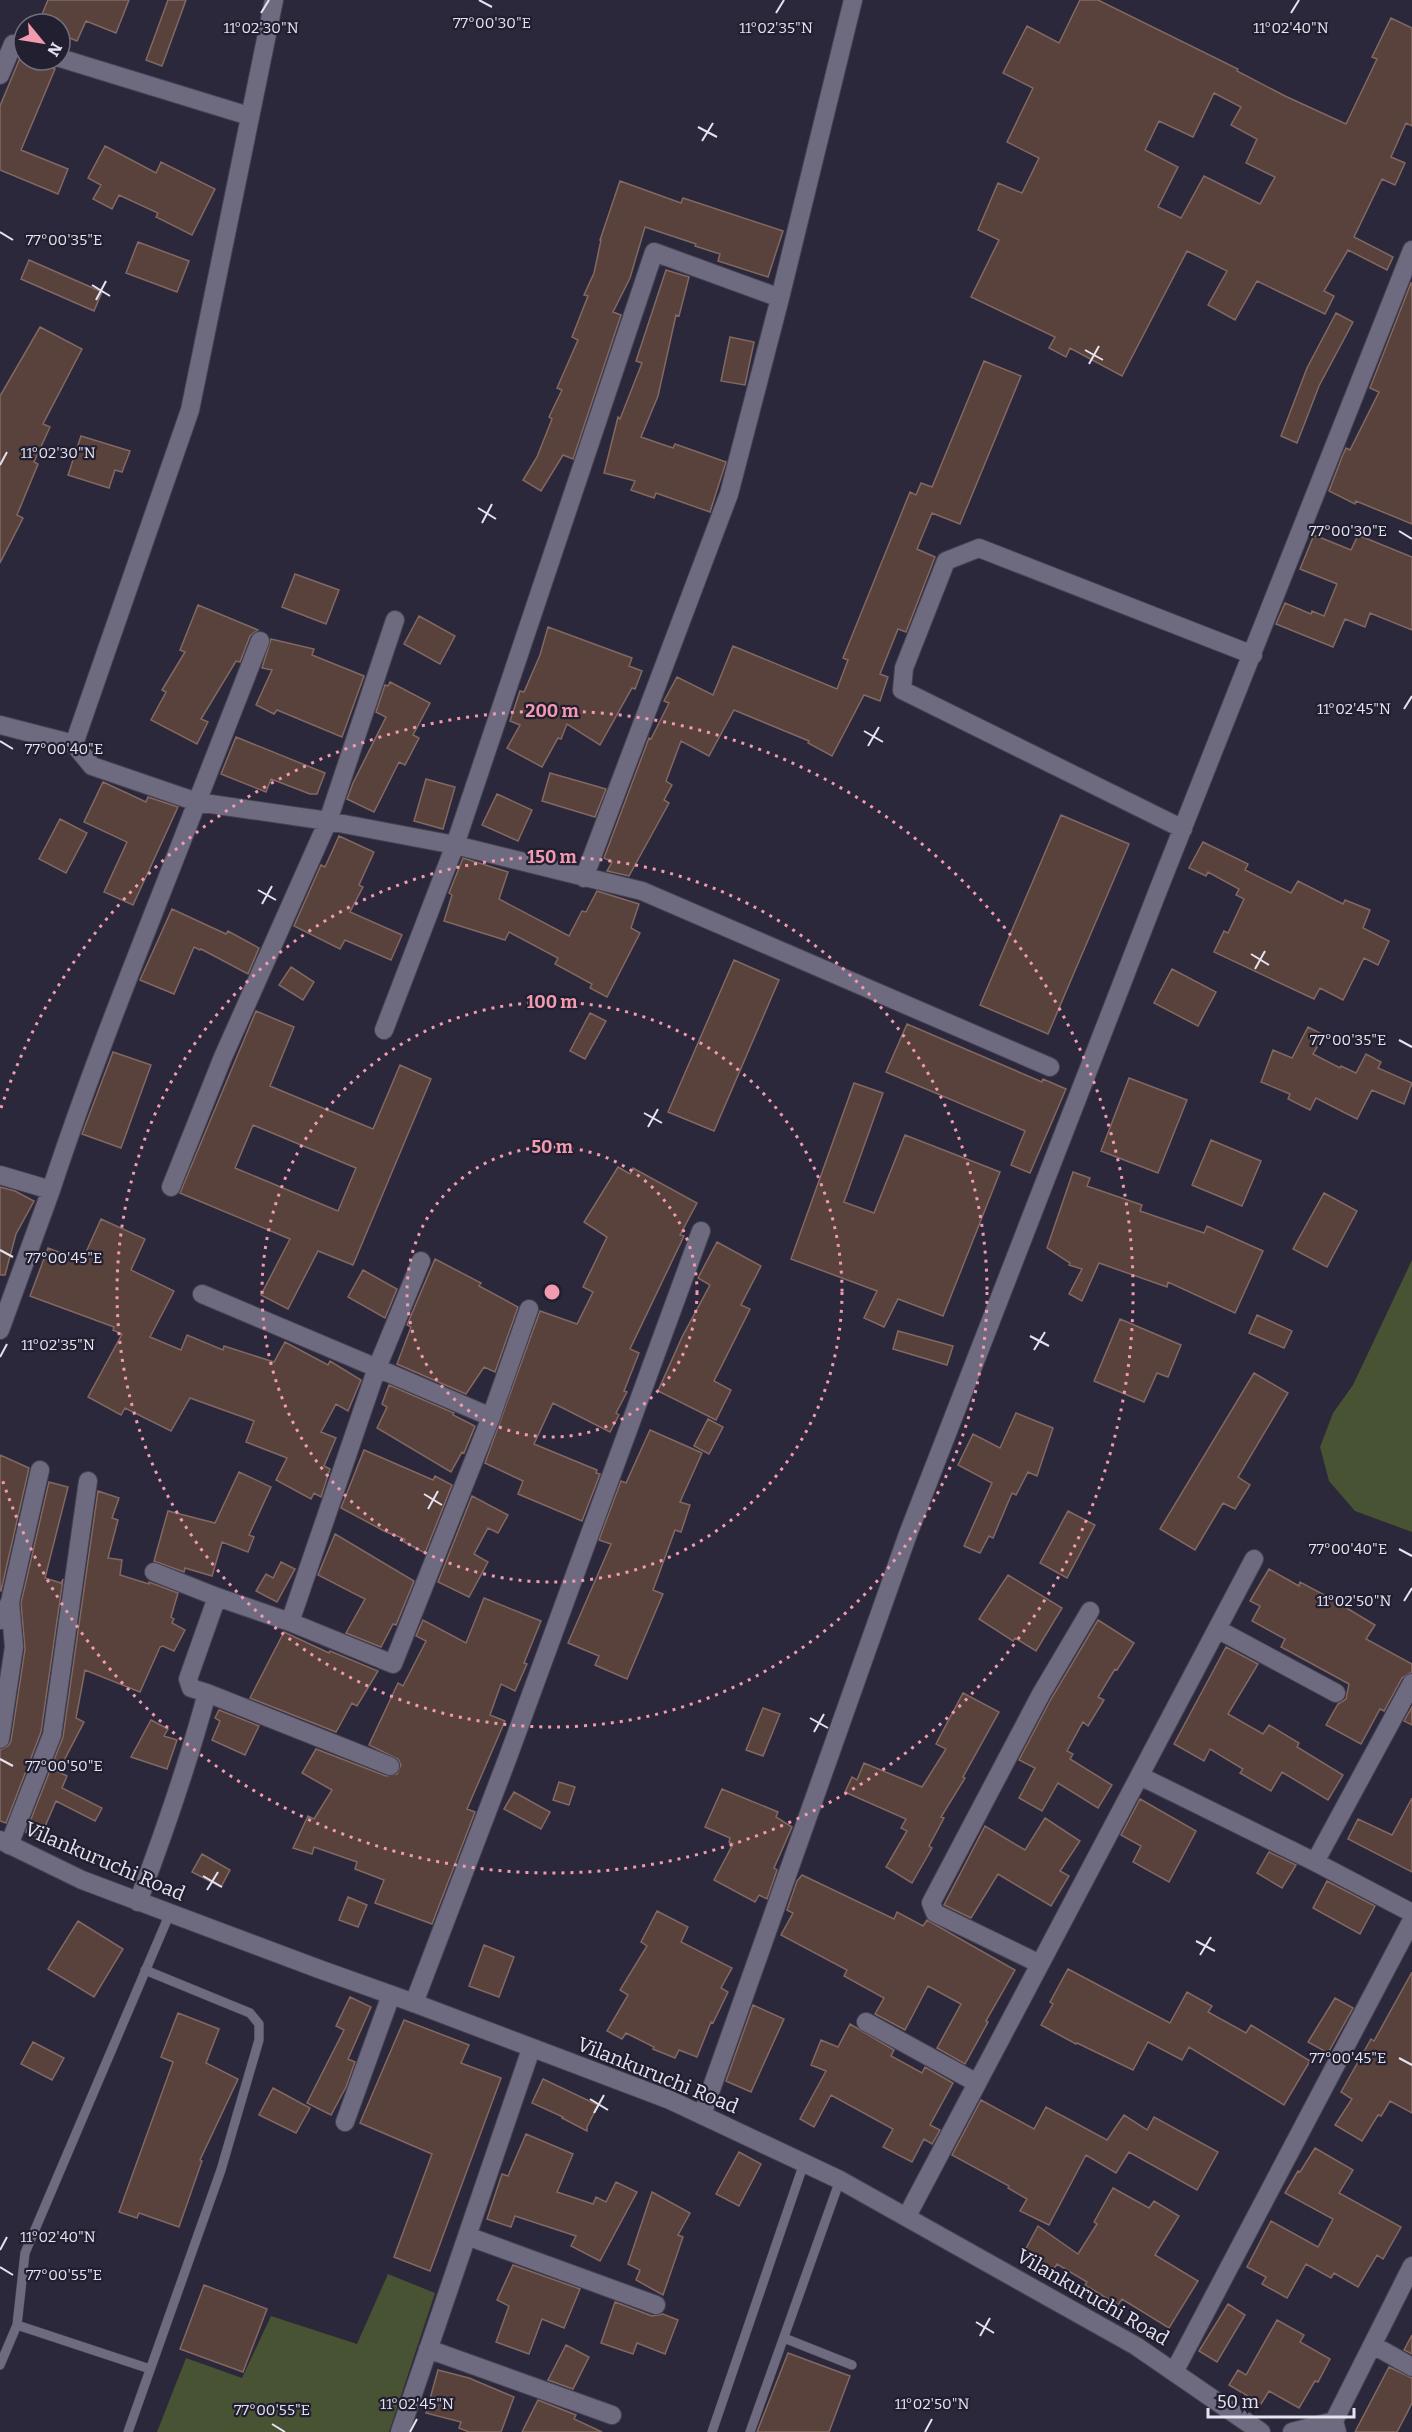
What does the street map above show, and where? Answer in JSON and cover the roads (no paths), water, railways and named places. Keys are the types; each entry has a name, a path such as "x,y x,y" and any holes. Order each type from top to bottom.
{"street":[{"path":"75,744 190,410 274,0"},
{"path":"584,878 729,494 853,0"},
{"path":"0,75 12,46"},
{"path":"72,62 249,116"},
{"path":"702,2115 908,1533 1183,828 1412,250"},
{"path":"384,1030 455,844 654,252 780,298"},
{"path":"1183,828 902,690 904,668 946,561 979,548 1253,655"},
{"path":"171,1187 223,1057 328,821 395,620"},
{"path":"0,1330 124,985 260,641"},
{"path":"0,724 75,744 92,766 197,802 328,821 455,844 642,891 1050,1066"},
{"path":"0,1175 51,1190"},
{"path":"414,2002 512,1746 701,1231"},
{"path":"290,1622 377,1368 421,1261"},
{"path":"202,1294 491,1417"},
{"path":"154,1572 290,1622 393,1664 491,1417 529,1309"},
{"path":"0,1620 10,1602 40,1470"},
{"path":"5,1842 52,1735 88,1481"},
{"path":"907,2216 1254,1559"},
{"path":"217,1597 188,1679 191,1688 390,1766"},
{"path":"0,1739 14,1647 10,1602"},
{"path":"1040,1964 935,1913 931,1903 1041,1694 1090,1611"},
{"path":"1217,1629 1336,1693"},
{"path":"1315,1863 1412,1683"},
{"path":"138,1902 185,1770 207,1693"},
{"path":"1140,1776 1412,1913"},
{"name":"Vilankuruchi Road","path":"5,1842 82,1880 138,1902 414,2002 531,2049 670,2100 702,2115 840,2180 907,2216 1136,2346 1261,2432"},
{"path":"1174,2372 1412,1920"},
{"path":"345,2122 391,1995"},
{"path":"866,2022 977,2083"},
{"path":"400,2432 531,2049"},
{"path":"467,2236 656,2305"},
{"path":"1292,2432 1336,2426 1372,2345 1412,2266"},
{"path":"1372,2345 1412,2367"},
{"path":"428,2349 612,2415"}],"lane":[{"path":"0,2365 17,2325 25,2253 170,1913"},
{"path":"128,2432 221,2170 259,2040 259,2024 250,2013 145,1970"},
{"path":"712,2432 804,2163"},
{"path":"750,2432 840,2180"},
{"path":"17,2325 150,2369"},
{"path":"784,2338 852,2365"}]}
